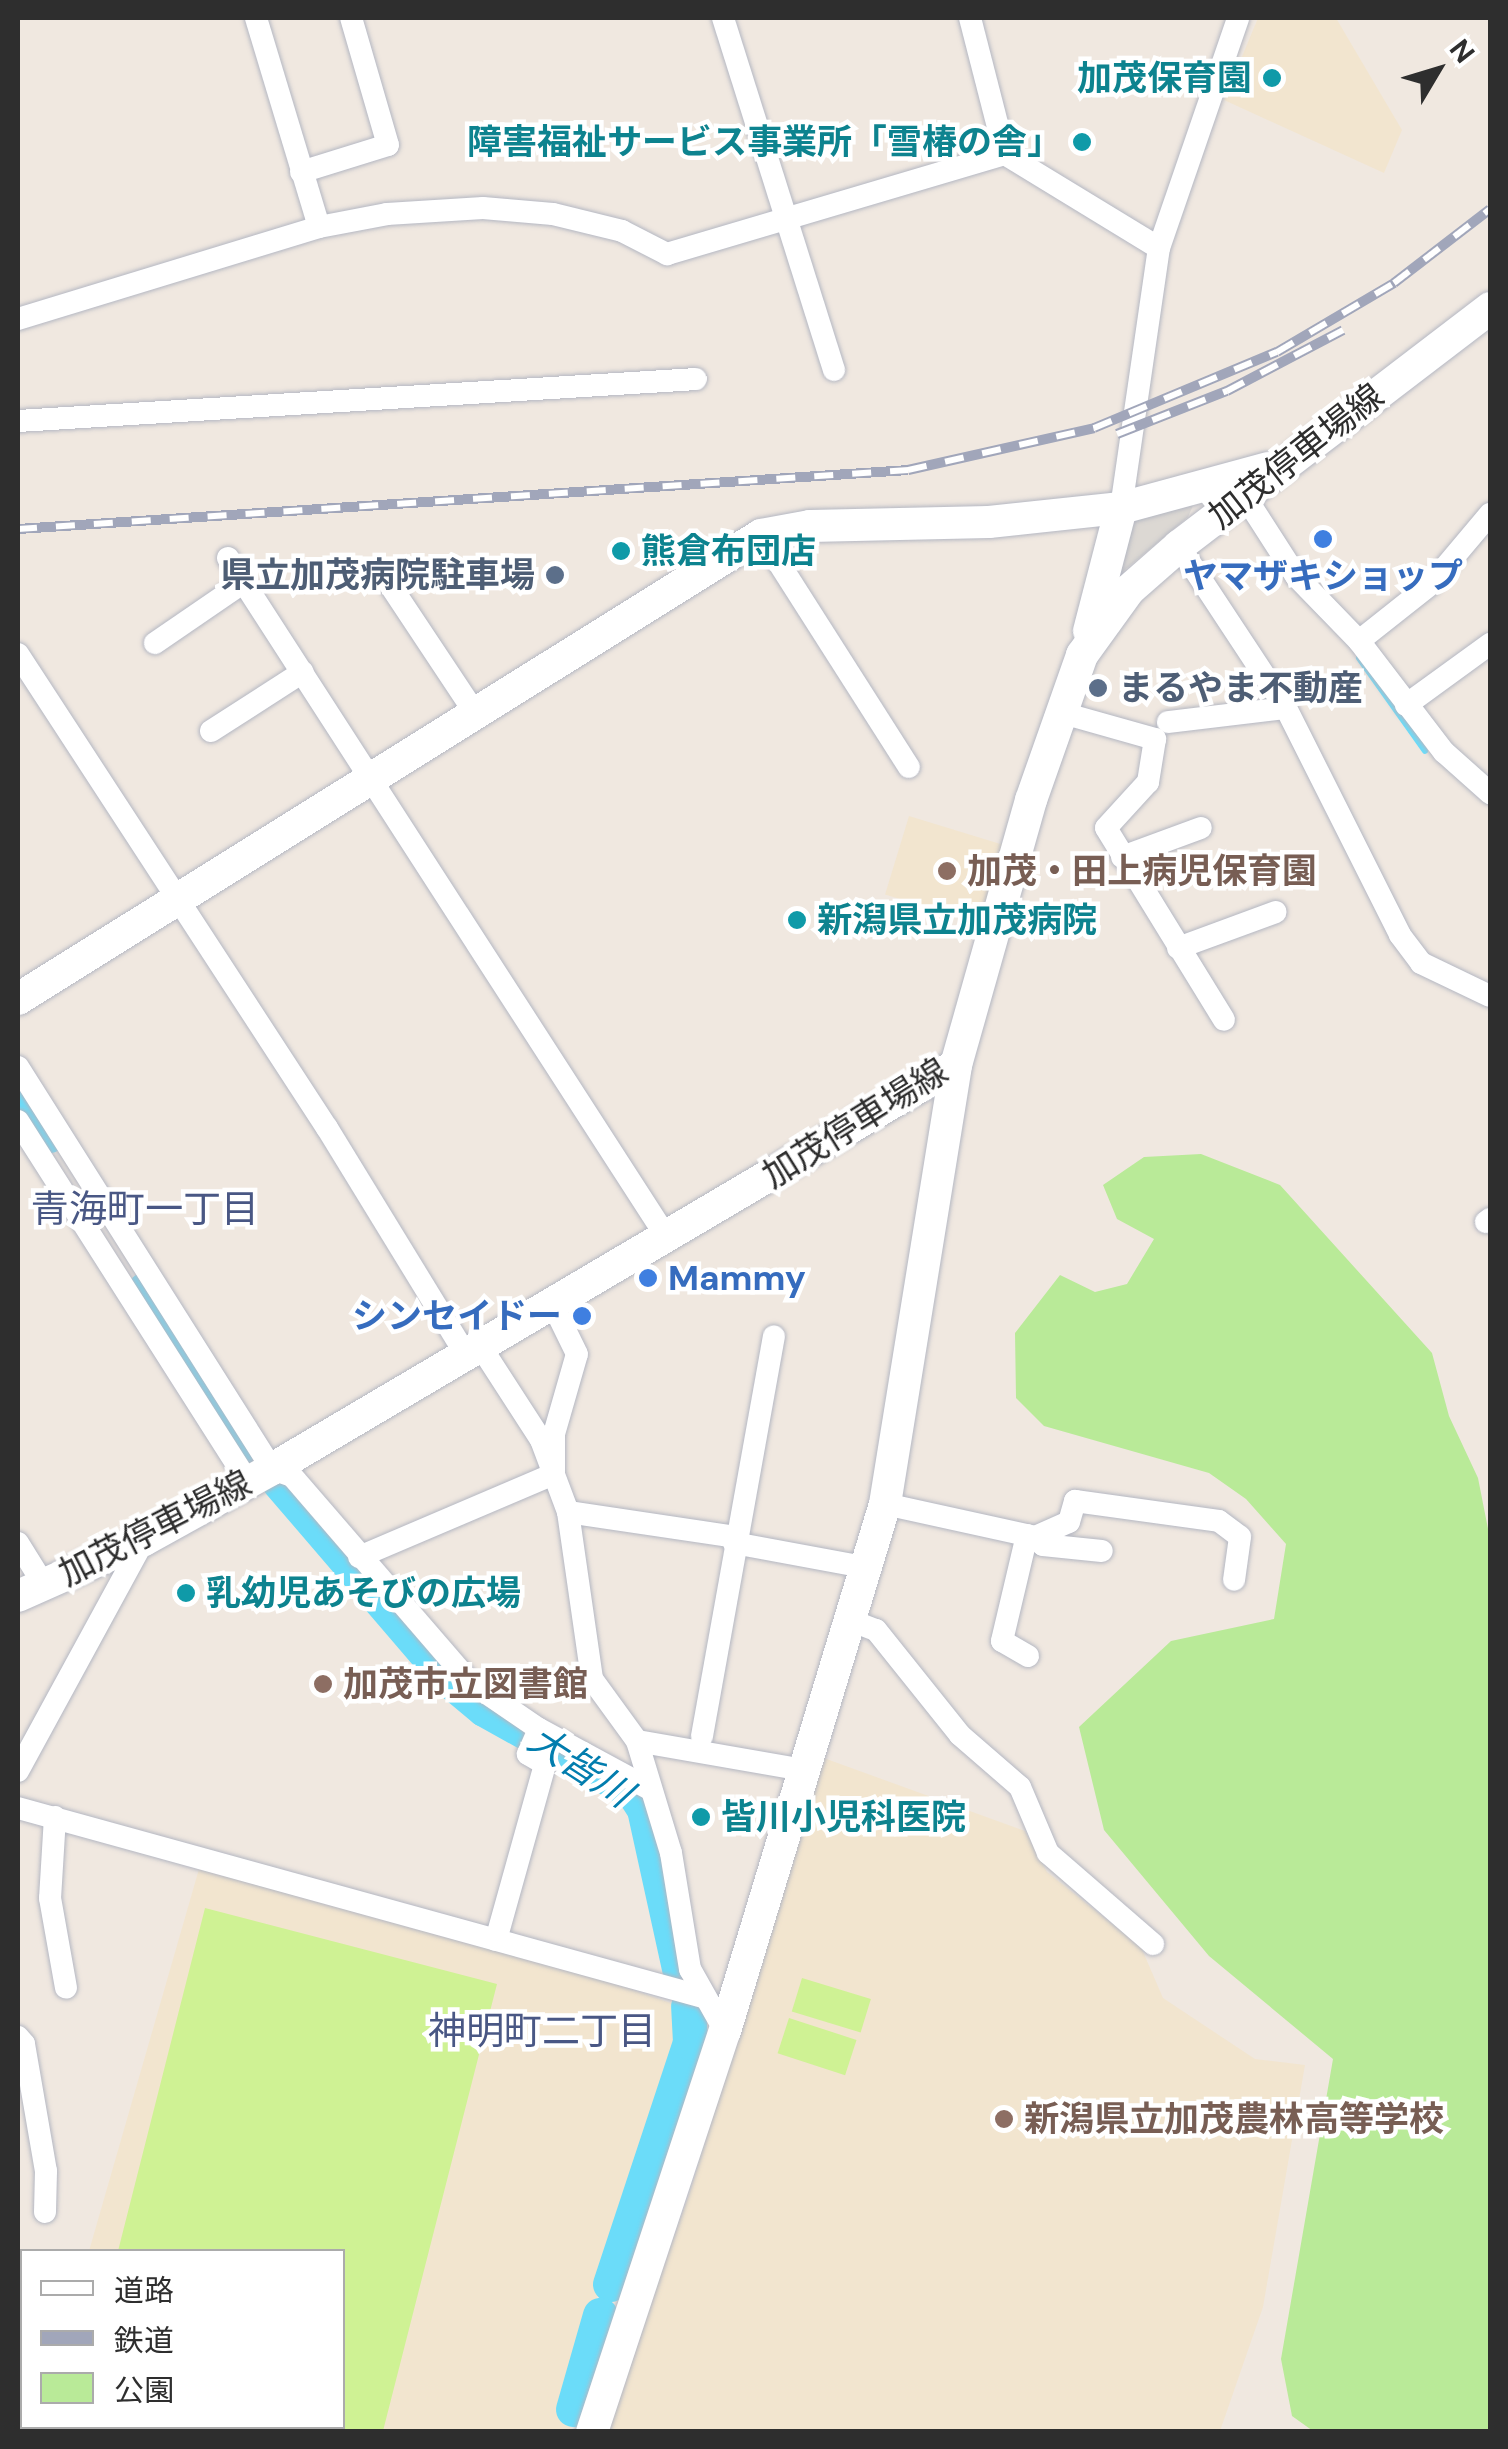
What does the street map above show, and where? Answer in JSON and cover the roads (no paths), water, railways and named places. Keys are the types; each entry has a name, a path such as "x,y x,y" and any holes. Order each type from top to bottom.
{"street":[{"path":"256,18 319,227"},
{"path":"301,172 388,145 351,18"},
{"path":"723,18 834,370"},
{"path":"970,18 1005,154 1159,248"},
{"path":"1082,654 1121,508 1159,248 1238,18"},
{"path":"18,319 319,227 483,208 553,214 622,231 667,254 1005,154"},
{"name":"加茂停車場線","path":"31,1590 144,1540 668,1238 956,1065 1059,712 1082,654 1129,590 1179,546 1284,462 1487,318"},
{"path":"18,421 696,378"},
{"path":"18,999 760,535 810,526 989,522 1121,508 1284,462"},
{"path":"1244,495 1296,576 1359,640 1406,705 1485,777"},
{"path":"1359,640 1431,584 1490,514"},
{"path":"760,535 909,767"},
{"path":"1179,546 1286,708 1400,935 1421,963 1490,996"},
{"path":"228,558 668,1238"},
{"path":"386,580 475,713"},
{"path":"155,642 244,582"},
{"path":"1406,705 1490,644"},
{"path":"18,654 472,1348 541,1440 568,1512 592,1679 637,1742 671,1854 690,1968 724,2031"},
{"path":"211,731 303,672"},
{"path":"1168,722 1286,708"},
{"path":"1059,712 1157,743 1138,800 1106,828 1224,1020"},
{"path":"1122,857 1201,828"},
{"path":"1178,948 1276,912"},
{"path":"592,2432 724,2031 885,1504 956,1065"},
{"path":"18,1068 259,1474"},
{"path":"18,1121 259,1474"},
{"path":"552,1302 577,1354 554,1434 554,1474"},
{"path":"702,1736 774,1336"},
{"path":"259,1474 292,1476 470,1682 539,1729 648,1788"},
{"path":"359,1557 554,1474"},
{"path":"1031,1536 1068,1522 1074,1500 1219,1520 1240,1538 1234,1580"},
{"path":"885,1504 1031,1536 1043,1545 1102,1551"},
{"path":"568,1512 864,1567"},
{"path":"1028,1656 1002,1641 1031,1536"},
{"path":"18,1771 144,1540"},
{"path":"18,1543 31,1590"},
{"path":"852,1620 876,1630 960,1735 1020,1787 1048,1853 1153,1944"},
{"path":"496,1940 545,1764 528,1754 539,1729"},
{"path":"637,1742 803,1770"},
{"path":"18,1808 703,1997"},
{"path":"54,1818 50,1898 66,1988"},
{"path":"18,2037 24,2044 46,2170 45,2212"}],"waterway":[{"path":"1359,658 1425,751"},
{"name":"大皆川","path":"18,1087 48,1135"},
{"name":"大皆川","path":"145,1289 250,1458"},
{"name":"大皆川","path":"279,1482 447,1678 484,1709 633,1792 644,1809 679,1968"},
{"name":"大皆川","path":"610,2284 690,2042 688,2006"},
{"name":"大皆川","path":"573,2409 600,2315"}],"railway":[{"path":"18,529 908,470 1094,428 1277,352 1394,283 1490,209"},
{"path":"1117,434 1227,391 1343,330"}],"place":[{"name":"加茂保育園","path":"1272,78"},
{"name":"障害福祉サービス事業所「雪椿の舎」","path":"1082,142"},
{"name":"ヤマザキショップ","path":"1323,539"},
{"name":"熊倉布団店","path":"621,551"},
{"name":"県立加茂病院駐車場","path":"555,575"},
{"name":"まるやま不動産","path":"1098,688"},
{"name":"加茂・田上病児保育園","path":"947,871"},
{"name":"新潟県立加茂病院","path":"797,920"},
{"name":"Mammy","path":"648,1278"},
{"name":"シンセイドー","path":"582,1316"},
{"name":"乳幼児あそびの広場","path":"186,1593"},
{"name":"加茂市立図書館","path":"323,1684"},
{"name":"皆川小児科医院","path":"701,1817"},
{"name":"新潟県立加茂農林高等学校","path":"1004,2119"}],"district":[{"name":"青海町一丁目","path":"145,1210"},
{"name":"神明町二丁目","path":"542,2032"}]}
